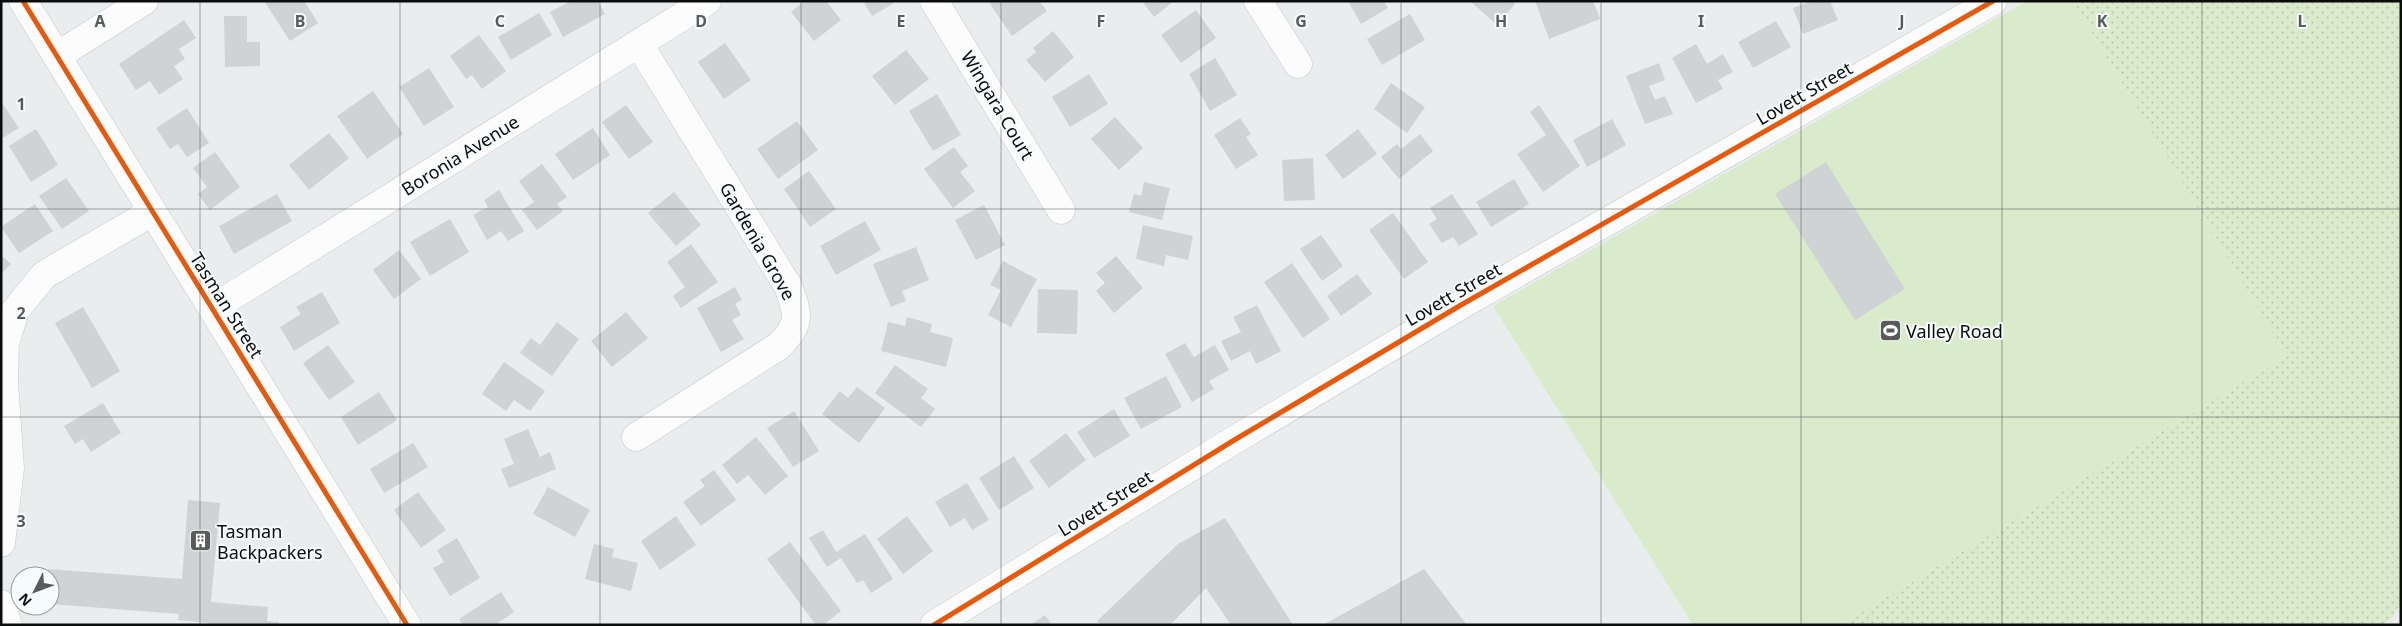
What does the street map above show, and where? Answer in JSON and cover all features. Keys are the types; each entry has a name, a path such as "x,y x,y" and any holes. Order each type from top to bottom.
{"street":[{"name":"Tasman Street","path":"23,1 407,625"},
{"path":"57,56 144,1"},
{"name":"Boronia Avenue","path":"213,308 707,1"},
{"name":"Wingara Court","path":"934,1 1061,210"},
{"path":"1258,1 1298,64"},
{"name":"Lovett Street","path":"934,625 1236,439 1453,310 1993,1"},
{"name":"Gardenia Grove","path":"636,437 779,346 794,330 797,310 788,286 638,44"},
{"path":"1,543 10,468 4,383 5,344 15,312 44,275 152,212"},
{"path":"1,604 8,625"}],"green space":[{"name":"Valley Road","path":"2027,1 2073,1 2287,356 1840,625 1693,625 1493,306"},
{"path":"2073,1 2401,1 2401,603 2393,617 2383,625 1840,625 2287,356"}],"building":[{"path":"264,1 304,1 318,23 290,41"},
{"path":"571,1 598,1 605,14 563,37 550,12"},
{"path":"804,1 826,1 841,20 814,41 791,12"},
{"path":"863,1 892,1 893,4 872,16"},
{"path":"988,1 1039,1 1047,11 1012,36"},
{"path":"1142,1 1174,1 1154,17"},
{"path":"1348,1 1384,1 1388,8 1361,24"},
{"path":"1470,1 1512,1 1515,4 1497,25"},
{"path":"1535,1 1593,1 1600,19 1549,39"},
{"path":"1811,1 1830,1 1838,20 1803,34 1793,8"},
{"path":"1196,10 1216,38 1181,63 1161,35"},
{"path":"539,13 552,35 511,60 498,37"},
{"path":"1410,14 1425,40 1382,65 1367,39"},
{"path":"224,16 247,16 247,42 260,42 260,66 225,67"},
{"path":"184,20 196,38 179,49 185,59 174,66 183,79 159,95 150,81 136,90 119,64"},
{"path":"1776,21 1791,47 1753,68 1738,42"},
{"path":"1053,31 1074,57 1045,82 1026,60 1036,52 1033,48"},
{"path":"479,35 506,71 482,89 472,75 466,79 450,56"},
{"path":"725,43 751,80 724,99 698,62"},
{"path":"1696,44 1707,64 1723,54 1733,72 1718,80 1723,89 1696,103 1672,58"},
{"path":"906,50 929,79 895,105 872,76"},
{"path":"1215,58 1237,95 1210,111 1189,74"},
{"path":"1659,63 1665,80 1649,86 1655,100 1665,96 1673,114 1645,124 1626,76"},
{"path":"429,68 454,107 424,126 399,87"},
{"path":"1089,74 1108,104 1070,127 1052,97"},
{"path":"1391,83 1425,107 1407,133 1374,109"},
{"path":"373,91 403,134 367,159 337,116"},
{"path":"937,94 961,135 933,151 909,111"},
{"path":"1,101 19,128 1,139"},
{"path":"626,105 653,142 629,159 602,122"},
{"path":"1539,105 1580,166 1543,192 1517,154 1546,135 1530,112"},
{"path":"187,108 209,143 187,157 178,144 170,149 156,128"},
{"path":"1115,117 1143,148 1119,170 1091,139"},
{"path":"1240,118 1251,134 1246,137 1258,155 1236,169 1214,135"},
{"path":"1612,119 1626,145 1587,167 1573,140"},
{"path":"797,121 818,150 778,179 757,149"},
{"path":"593,128 610,155 573,180 555,154"},
{"path":"36,129 58,165 31,182 9,146"},
{"path":"1358,129 1377,154 1343,179 1325,155"},
{"path":"329,133 349,158 309,190 289,165"},
{"path":"1420,134 1433,151 1399,179 1381,157 1397,144 1401,149"},
{"path":"954,147 968,166 960,172 975,191 953,208 924,169"},
{"path":"215,152 240,187 210,210 198,194 207,187 193,168"},
{"path":"1313,158 1315,200 1284,201 1282,160"},
{"path":"1826,162 1905,289 1855,320 1775,194"},
{"path":"542,164 567,197 557,204 563,211 537,230 522,210 534,202 519,181"},
{"path":"809,171 836,209 810,227 784,189"},
{"path":"66,178 89,211 62,229 39,196"},
{"path":"1514,179 1529,204 1491,227 1476,202"},
{"path":"1144,182 1170,188 1162,220 1129,212 1134,194 1141,196"},
{"path":"499,190 524,231 508,241 501,231 487,240 473,215 488,207 484,200"},
{"path":"674,192 701,225 676,246 648,213"},
{"path":"277,194 292,221 234,254 219,226"},
{"path":"1452,194 1478,234 1459,246 1453,237 1442,243 1429,224 1437,219 1430,208"},
{"path":"35,204 53,231 19,253 1,227"},
{"path":"984,205 1005,245 976,260 955,220"},
{"path":"1393,213 1428,262 1404,279 1369,230"},
{"path":"450,219 469,252 430,276 410,242"},
{"path":"865,221 881,250 836,275 820,246"},
{"path":"1143,225 1193,236 1188,260 1166,255 1164,266 1136,259"},
{"path":"1321,235 1343,266 1322,281 1300,249"},
{"path":"691,244 718,282 681,308 673,296 685,287 667,262"},
{"path":"916,247 929,280 902,291 906,301 891,307 873,264"},
{"path":"399,250 421,279 394,299 373,270"},
{"path":"1,255 11,264 1,274"},
{"path":"1116,256 1143,288 1114,313 1096,291 1105,283 1096,273"},
{"path":"1003,261 1037,279 1011,327 988,315 1001,290 990,285"},
{"path":"1292,263 1330,319 1303,338 1264,282"},
{"path":"1357,274 1372,294 1341,316 1327,296"},
{"path":"735,287 742,300 735,304 741,315 732,320 744,339 721,352 697,308"},
{"path":"1038,289 1078,290 1077,334 1037,333"},
{"path":"322,292 340,323 294,351 280,327 301,314 296,307"},
{"path":"1257,305 1281,351 1256,364 1250,351 1231,361 1221,341 1241,332 1233,317"},
{"path":"83,307 120,371 92,388 55,323"},
{"path":"626,312 648,338 612,367 591,341"},
{"path":"907,317 932,324 930,332 953,338 946,367 881,351 888,322 905,326"},
{"path":"557,322 579,339 552,376 520,353 531,338 540,345"},
{"path":"1185,343 1194,357 1215,345 1229,370 1209,381 1214,389 1192,402 1165,354"},
{"path":"328,345 355,382 329,400 303,363"},
{"path":"504,362 545,391 530,411 514,400 506,411 482,394"},
{"path":"895,365 928,389 921,398 935,409 921,427 875,393"},
{"path":"1166,376 1182,407 1141,429 1124,398"},
{"path":"857,387 885,408 859,443 822,414 840,391 848,398"},
{"path":"379,392 397,420 358,445 341,417"},
{"path":"103,403 121,433 91,452 83,439 75,444 64,426"},
{"path":"1114,409 1130,436 1094,458 1077,432"},
{"path":"794,411 819,451 793,467 767,428"},
{"path":"528,429 540,457 550,452 556,469 509,488 501,469 514,464 504,439"},
{"path":"1066,433 1086,460 1049,488 1029,461"},
{"path":"756,437 788,476 765,495 748,475 737,484 722,465"},
{"path":"413,443 428,467 384,493 370,469"},
{"path":"1014,456 1034,488 999,510 979,478"},
{"path":"714,470 736,500 701,526 683,502 705,486 700,480"},
{"path":"967,483 989,520 972,530 965,518 950,527 935,502"},
{"path":"548,487 590,510 575,537 533,514"},
{"path":"418,492 446,530 421,548 394,510"},
{"path":"188,500 220,503 211,602 268,607 267,621 279,622 279,625 208,625 208,623 178,620 179,614 60,605 60,570 182,579"},
{"path":"676,516 696,545 660,570 641,541"},
{"path":"907,516 933,551 903,574 877,539"},
{"path":"1225,518 1293,625 1231,625 1206,588 1170,625 1101,625 1097,621 1178,544"},
{"path":"823,530 836,552 865,534 893,579 871,593 863,580 857,583 841,558 827,567 809,538"},
{"path":"457,538 480,578 450,596 433,568 444,562 437,550"},
{"path":"790,542 841,611 823,625 816,625 767,559"},
{"path":"594,544 614,549 612,557 638,563 631,591 585,579"},
{"path":"1424,569 1467,625 1323,625"},
{"path":"501,592 514,612 495,625 463,625 459,619"},
{"path":"1045,615 1052,625 1030,625"}],"cycle path":[{"path":"23,1 407,625"},
{"path":"934,625 1236,439 1461,305 1993,1"}],"place":[{"name":"Valley Road","path":"1890,331"},
{"name":"Tasman Backpackers","path":"201,541"}]}
